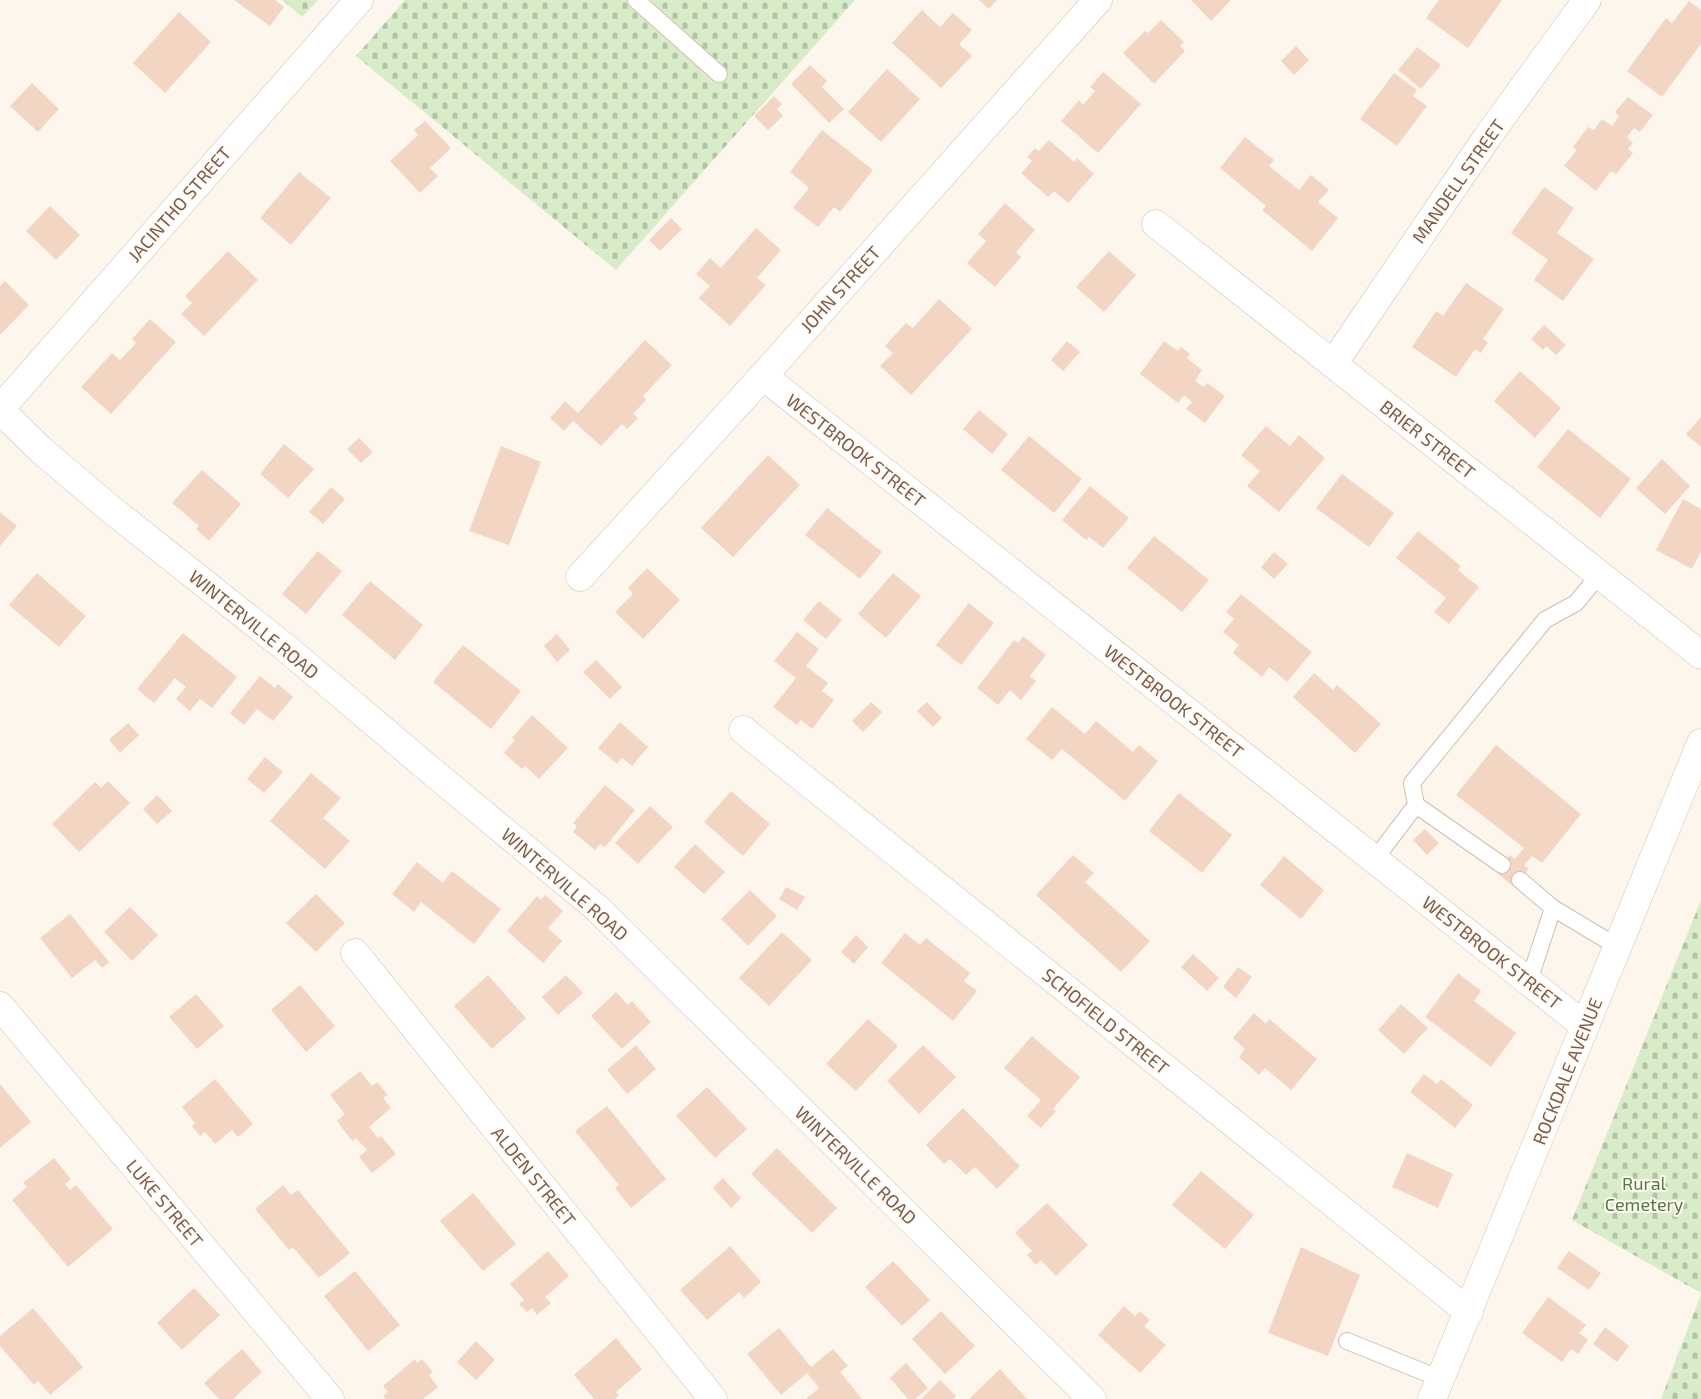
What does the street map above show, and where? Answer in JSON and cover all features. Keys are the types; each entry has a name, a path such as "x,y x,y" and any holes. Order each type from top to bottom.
{"street":[{"name":"JACINTHO STREET","path":"0,409 359,0"},
{"name":"JOHN STREET","path":"580,577 763,376 1098,0"},
{"name":"MANDELL STREET","path":"1333,364 1488,136 1587,0"},
{"name":"BRIER STREET","path":"1156,224 1701,656"},
{"name":"WESTBROOK STREET","path":"763,376 1585,1026"},
{"name":"WINTERVILLE ROAD","path":"0,409 41,450 108,507 286,648 440,779 598,909 1092,1399"},
{"name":"SCHOFIELD STREET","path":"743,730 1469,1312"},
{"name":"ROCKDALE AVENUE","path":"1437,1389 1701,743"},
{"name":"ALDEN STREET","path":"355,953 713,1399"},
{"name":"LUKE STREET","path":"0,1006 330,1399"}],"lane":[{"path":"636,0 719,74"},
{"path":"1502,865 1416,805 1412,783 1546,620 1576,603 1600,575"},
{"path":"1374,859 1416,805"},
{"path":"1520,880 1553,908 1618,947"},
{"path":"1528,980 1553,908"},
{"path":"1347,1341 1437,1389"}],"green space":[{"path":"282,0 318,0 302,17"},
{"path":"405,0 855,0 616,270 356,56"},
{"name":"Rural Cemetery","path":"1701,900 1701,1293 1572,1220"},
{"path":"1701,1294 1701,1399 1661,1399"}],"building":[{"path":"234,0 275,0 284,7 270,26"},
{"path":"979,0 997,0 989,9"},
{"path":"1191,0 1231,0 1211,21"},
{"path":"1439,0 1502,0 1468,48 1426,18"},
{"path":"1689,1 1701,10 1701,44 1662,97 1627,71 1666,18 1672,23"},
{"path":"922,10 940,27 953,13 972,30 959,44 972,56 941,88 892,43"},
{"path":"179,12 211,42 165,93 133,63"},
{"path":"1161,20 1184,42 1180,46 1185,51 1154,84 1123,53 1145,31 1148,33"},
{"path":"1296,46 1309,60 1294,75 1281,61"},
{"path":"1417,47 1441,65 1421,89 1398,70"},
{"path":"810,65 827,81 822,87 844,109 829,123 791,84"},
{"path":"887,69 920,99 881,142 848,112"},
{"path":"1103,72 1141,104 1098,153 1061,121 1079,100 1083,105 1095,91 1090,87"},
{"path":"1394,73 1417,90 1413,96 1427,106 1397,146 1360,119"},
{"path":"32,83 59,109 38,132 10,106"},
{"path":"774,96 782,104 777,109 783,116 768,130 754,116"},
{"path":"1628,97 1653,115 1640,132 1634,128 1627,137 1633,143 1628,149 1633,153 1616,174 1611,171 1596,191 1564,166 1577,150 1573,147 1588,127 1594,130 1602,119 1612,126 1619,116 1615,112"},
{"path":"425,121 451,148 430,168 438,176 420,193 390,161 418,135 414,130"},
{"path":"822,130 873,170 840,212 834,207 818,227 793,208 809,188 790,172"},
{"path":"1245,137 1274,160 1269,166 1299,190 1311,175 1329,190 1318,202 1338,218 1312,251 1262,210 1266,206 1220,168"},
{"path":"1049,140 1074,162 1077,158 1094,174 1068,203 1054,191 1048,197 1021,173 1032,161 1027,157 1035,148 1039,151"},
{"path":"299,172 331,198 291,245 260,218"},
{"path":"1544,187 1574,208 1557,233 1594,259 1563,301 1534,280 1548,260 1511,233"},
{"path":"1005,203 1035,230 1016,252 1021,257 995,287 967,263 986,241 978,234"},
{"path":"50,206 80,235 56,260 26,231"},
{"path":"671,218 682,229 660,251 649,240"},
{"path":"756,228 781,250 757,278 766,285 730,326 699,298 710,286 696,274 710,258 721,268"},
{"path":"228,251 258,280 204,336 181,314 192,303 185,296"},
{"path":"1109,251 1136,275 1104,312 1076,287"},
{"path":"5,281 29,305 0,335 0,286"},
{"path":"1466,283 1504,309 1483,339 1488,342 1481,353 1475,349 1456,377 1412,347 1436,311 1443,316"},
{"path":"939,299 972,329 911,395 880,366 893,353 885,346 906,323 913,328"},
{"path":"150,319 176,342 111,414 81,387 112,353 120,360 136,343 132,339"},
{"path":"1544,325 1566,345 1556,355 1546,346 1543,350 1531,339"},
{"path":"645,340 672,365 643,396 646,400 633,414 638,418 627,429 622,424 601,446 573,421 564,431 550,418 565,401 578,413"},
{"path":"1067,341 1080,352 1063,371 1051,360"},
{"path":"1164,341 1178,351 1181,347 1190,354 1187,358 1202,370 1195,381 1204,387 1207,383 1225,396 1205,423 1186,409 1192,402 1184,395 1178,403 1140,374"},
{"path":"1520,371 1561,408 1535,438 1494,401"},
{"path":"979,410 1008,434 992,454 963,429"},
{"path":"1701,417 1701,447 1686,434"},
{"path":"1266,426 1290,446 1299,435 1325,458 1279,512 1247,486 1260,471 1241,455"},
{"path":"1568,429 1631,479 1600,518 1537,467"},
{"path":"1029,436 1082,479 1054,513 1001,470"},
{"path":"359,438 373,452 361,463 347,449"},
{"path":"284,444 314,469 288,498 260,474"},
{"path":"501,446 541,462 509,545 469,531"},
{"path":"768,455 800,485 733,557 701,528"},
{"path":"1662,459 1690,486 1665,514 1636,488"},
{"path":"202,470 241,504 209,541 196,529 199,526 172,503"},
{"path":"1342,474 1394,513 1369,547 1316,508"},
{"path":"1090,486 1129,518 1103,548 1089,537 1086,540 1062,520"},
{"path":"331,487 345,499 323,524 309,512"},
{"path":"1683,499 1701,509 1701,552 1692,569 1656,550"},
{"path":"827,508 882,552 860,579 805,535"},
{"path":"0,512 17,526 0,546"},
{"path":"1418,531 1461,566 1458,570 1479,587 1449,624 1434,612 1446,598 1396,558"},
{"path":"1154,536 1209,580 1182,612 1127,568"},
{"path":"318,551 342,571 306,614 282,594"},
{"path":"1274,552 1288,564 1274,579 1261,567"},
{"path":"647,568 680,600 643,639 615,612 633,594 628,588"},
{"path":"37,573 86,616 59,647 9,605"},
{"path":"893,573 921,596 886,638 858,614"},
{"path":"370,581 423,625 395,660 342,615"},
{"path":"1241,594 1312,652 1287,682 1269,667 1262,677 1233,653 1239,645 1223,632 1234,619 1226,612"},
{"path":"819,601 842,620 826,639 803,620"},
{"path":"969,603 994,623 961,665 936,645"},
{"path":"797,632 819,649 806,666 828,683 822,691 834,700 812,729 801,720 797,725 773,707 796,678 774,661"},
{"path":"183,633 237,677 212,708 200,699 190,711 176,699 186,687 175,678 154,703 137,689"},
{"path":"557,634 570,650 557,662 544,646"},
{"path":"1023,636 1046,655 1030,676 1036,681 1021,700 1010,690 998,705 977,688 1014,640 1018,643"},
{"path":"463,645 521,691 491,729 433,682"},
{"path":"596,660 622,687 610,699 583,672"},
{"path":"1314,673 1333,690 1337,685 1381,724 1355,753 1293,697"},
{"path":"260,676 275,688 278,684 293,697 273,721 257,709 244,725 230,713"},
{"path":"871,702 882,712 863,732 852,721"},
{"path":"927,702 942,718 933,727 917,711"},
{"path":"1052,707 1085,734 1096,721 1133,752 1139,745 1158,761 1125,801 1062,749 1052,760 1026,739"},
{"path":"532,715 568,748 539,779 525,766 522,769 504,753 515,740 512,738"},
{"path":"620,722 648,747 632,766 622,758 617,764 598,748"},
{"path":"128,723 139,735 120,753 109,740"},
{"path":"1496,745 1581,814 1542,863 1532,856 1524,865 1529,869 1514,887 1496,872 1510,855 1515,859 1524,848 1456,795"},
{"path":"265,757 283,772 264,793 247,779"},
{"path":"311,773 341,798 323,818 350,841 325,869 270,821"},
{"path":"108,781 130,803 79,852 52,824 95,782 101,788"},
{"path":"605,785 635,810 605,847 600,844 595,850 573,832 577,826 573,823"},
{"path":"731,791 770,824 743,856 704,822"},
{"path":"1179,793 1232,835 1202,873 1149,831"},
{"path":"157,795 172,811 157,824 143,809"},
{"path":"650,806 673,827 638,864 615,843"},
{"path":"1425,829 1439,843 1427,855 1413,840"},
{"path":"695,844 725,872 704,894 674,867"},
{"path":"1073,855 1094,873 1085,882 1150,941 1121,972 1036,895"},
{"path":"1284,856 1324,890 1301,919 1260,885"},
{"path":"417,862 443,883 452,871 501,909 474,944 421,902 414,912 392,894"},
{"path":"786,887 805,897 797,910 779,899"},
{"path":"750,890 777,916 748,946 721,919"},
{"path":"316,894 345,923 316,952 286,923"},
{"path":"545,895 563,911 548,928 562,941 543,963 507,931 537,896 541,900"},
{"path":"130,907 158,935 132,961 104,932"},
{"path":"70,914 109,962 102,968 95,960 72,978 40,938"},
{"path":"782,932 812,960 769,1006 739,978"},
{"path":"905,933 920,945 926,938 970,973 964,981 977,991 953,1021 881,963"},
{"path":"856,935 868,947 854,964 841,952"},
{"path":"1193,954 1219,978 1207,991 1181,967"},
{"path":"1238,967 1252,977 1236,998 1223,987"},
{"path":"1458,973 1481,991 1474,1001 1516,1033 1491,1067 1425,1017"},
{"path":"488,975 526,1018 492,1049 454,1006"},
{"path":"566,975 583,993 558,1015 542,997"},
{"path":"300,985 335,1026 306,1052 271,1010"},
{"path":"616,992 628,1005 632,1001 651,1022 622,1049 591,1016"},
{"path":"196,994 224,1026 197,1049 169,1017"},
{"path":"1401,1004 1428,1028 1404,1054 1378,1030"},
{"path":"1254,1013 1266,1024 1269,1019 1317,1059 1291,1090 1265,1068 1259,1075 1239,1057 1245,1049 1233,1038"},
{"path":"868,1019 898,1046 856,1091 826,1064"},
{"path":"1032,1036 1080,1077 1053,1109 1056,1111 1041,1128 1027,1116 1041,1100 1004,1068"},
{"path":"636,1045 656,1069 627,1094 607,1070"},
{"path":"923,1045 956,1077 919,1114 887,1081"},
{"path":"360,1071 372,1086 377,1082 388,1095 383,1098 391,1108 369,1127 378,1138 381,1136 396,1154 372,1173 359,1157 367,1150 356,1138 352,1141 337,1121 345,1114 330,1095"},
{"path":"1424,1074 1437,1084 1441,1079 1473,1105 1455,1128 1410,1092"},
{"path":"215,1079 253,1124 238,1137 232,1130 215,1144 205,1132 200,1136 192,1126 195,1123 182,1107"},
{"path":"0,1084 31,1122 0,1148"},
{"path":"707,1087 747,1129 715,1158 676,1116"},
{"path":"607,1106 666,1179 631,1208 615,1188 619,1185 575,1131"},
{"path":"963,1108 1020,1166 997,1189 975,1167 966,1175 950,1159 944,1164 926,1145"},
{"path":"777,1148 837,1208 812,1233 751,1174"},
{"path":"1407,1153 1453,1174 1438,1208 1392,1187"},
{"path":"54,1158 71,1179 65,1184 70,1190 76,1185 113,1229 68,1267 12,1200 27,1187 23,1183"},
{"path":"1201,1171 1254,1215 1225,1249 1172,1205"},
{"path":"723,1178 741,1198 731,1208 713,1188"},
{"path":"283,1185 291,1195 298,1190 350,1253 319,1278 293,1247 289,1250 255,1209"},
{"path":"473,1193 516,1244 483,1271 440,1221"},
{"path":"1047,1203 1088,1245 1056,1276 1041,1260 1036,1265 1027,1255 1032,1251 1015,1233"},
{"path":"730,1246 761,1282 744,1298 739,1292 707,1320 680,1290"},
{"path":"1301,1247 1360,1275 1328,1356 1268,1333"},
{"path":"548,1251 569,1276 545,1297 551,1303 537,1315 532,1308 527,1312 519,1304 524,1300 510,1284"},
{"path":"1569,1251 1601,1273 1589,1290 1557,1268"},
{"path":"893,1261 930,1300 902,1326 865,1287"},
{"path":"355,1271 400,1325 368,1351 324,1296"},
{"path":"194,1288 220,1315 182,1350 157,1323"},
{"path":"1548,1297 1586,1325 1579,1333 1588,1340 1578,1354 1571,1349 1562,1362 1522,1333"},
{"path":"1124,1306 1135,1316 1140,1311 1150,1320 1144,1326 1166,1345 1140,1373 1098,1335"},
{"path":"33,1308 83,1367 50,1395 38,1381 34,1385 0,1346 0,1336"},
{"path":"941,1311 975,1346 945,1374 912,1339"},
{"path":"1605,1327 1629,1346 1617,1362 1593,1344"},
{"path":"779,1328 811,1367 833,1349 848,1366 840,1372 862,1399 806,1399 819,1388 807,1373 781,1395 747,1354"},
{"path":"616,1338 642,1369 616,1392 619,1395 615,1399 594,1399 574,1375"},
{"path":"476,1341 495,1360 476,1380 457,1362"},
{"path":"242,1349 262,1372 233,1399 219,1399 204,1383"},
{"path":"415,1359 417,1363 422,1359 433,1372 429,1375 438,1387 423,1399 386,1399 383,1396 388,1392 383,1386"},
{"path":"906,1363 928,1388 915,1399 908,1399 890,1378"},
{"path":"1000,1369 1027,1399 969,1399"},
{"path":"940,1380 956,1396 953,1399 921,1399"}]}
